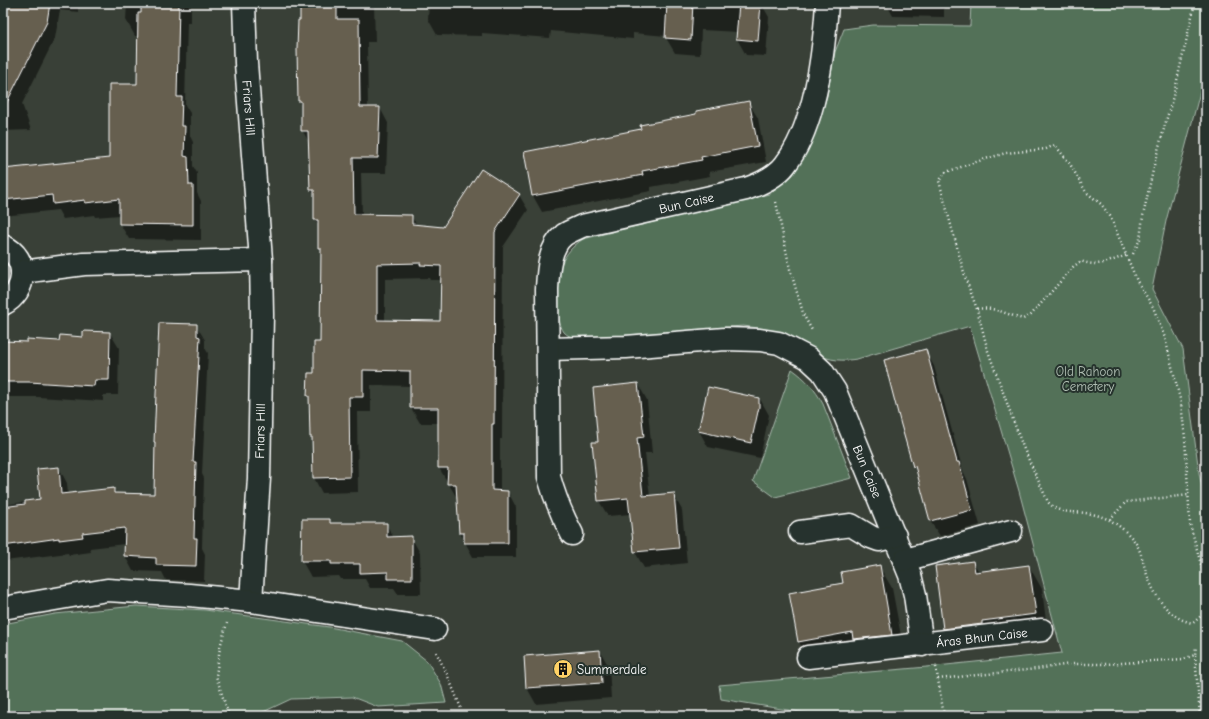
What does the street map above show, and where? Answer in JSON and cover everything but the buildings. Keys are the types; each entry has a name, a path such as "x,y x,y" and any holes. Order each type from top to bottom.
{"street":[{"name":"Friars Hill","path":"242,600 259,478 262,315 260,260 246,63 244,3"},
{"name":"Bun Caise","path":"572,534 554,497 550,477 547,289 552,252 564,235 582,226 746,189 772,176 785,166 803,134 820,68 825,34 827,3"},
{"path":"3,246 13,253 19,262 22,272 22,282 18,292 10,300 3,304"},
{"path":"22,272 84,264 260,260"},
{"name":"Bun Caise","path":"548,349 626,347 725,339 744,339 779,343 793,350 808,358 822,371 835,391 892,530"},
{"path":"800,532 851,525 879,540 892,530"},
{"name":"Áras Bhun Caise","path":"892,530 910,575 915,595 922,645"},
{"path":"904,560 1010,531"},
{"path":"3,608 107,590 242,600 427,628"},
{"name":"Áras Bhun Caise","path":"808,657 1042,630"}],"path":[{"path":"1133,254 1140,239 1143,216 1155,161 1175,89 1195,3"},
{"path":"1206,596 1205,579 1190,524 1185,438 1181,403 1165,338 1153,307 1137,281 1110,216 1101,204 1086,192 1070,164 1055,145 1046,149 1006,153 946,172 939,181 966,280 977,309 988,350 1001,388 1023,447 1048,502 1053,508 1061,511 1089,513 1110,520 1124,530 1139,548 1148,576 1162,605 1173,615 1193,623 1206,609"},
{"path":"772,176 774,193 790,269 804,316 814,334"},
{"path":"977,309 983,308 1007,312 1023,319 1031,314 1073,267 1081,261 1090,264 1099,264 1127,255"},
{"path":"1110,520 1126,502 1189,495"},
{"path":"229,716 216,676 220,647 226,626 232,613 242,600"},
{"path":"427,628 434,650 447,674 461,708"},
{"path":"922,645 936,667 944,716"},
{"path":"1196,646 1195,655 1200,716"},
{"path":"938,679 1071,664 1107,664 1183,659 1195,655"}],"green space":[{"name":"Old Rahoon Cemetery","path":"971,3 1206,3 1206,69 1166,221 1152,289 1183,349 1199,473 1206,505 1206,716 824,716 721,699 719,685 927,667 1062,653 1019,491 970,326 857,359 842,360 822,356 795,338 769,330 743,326 577,339 565,333 561,326 557,299 559,271 568,253 583,239 769,194 793,175 812,140 827,96 835,52 844,29 873,25 970,26"},
{"path":"792,369 810,385 823,404 852,478 775,497 753,481"},
{"path":"136,606 205,610 329,627 402,641 427,661 441,684 446,703 378,707 352,697 291,699 259,714 243,716 20,716 3,714 3,624 55,614"}],"place":[{"name":"Summerdale","path":"563,669"}]}
